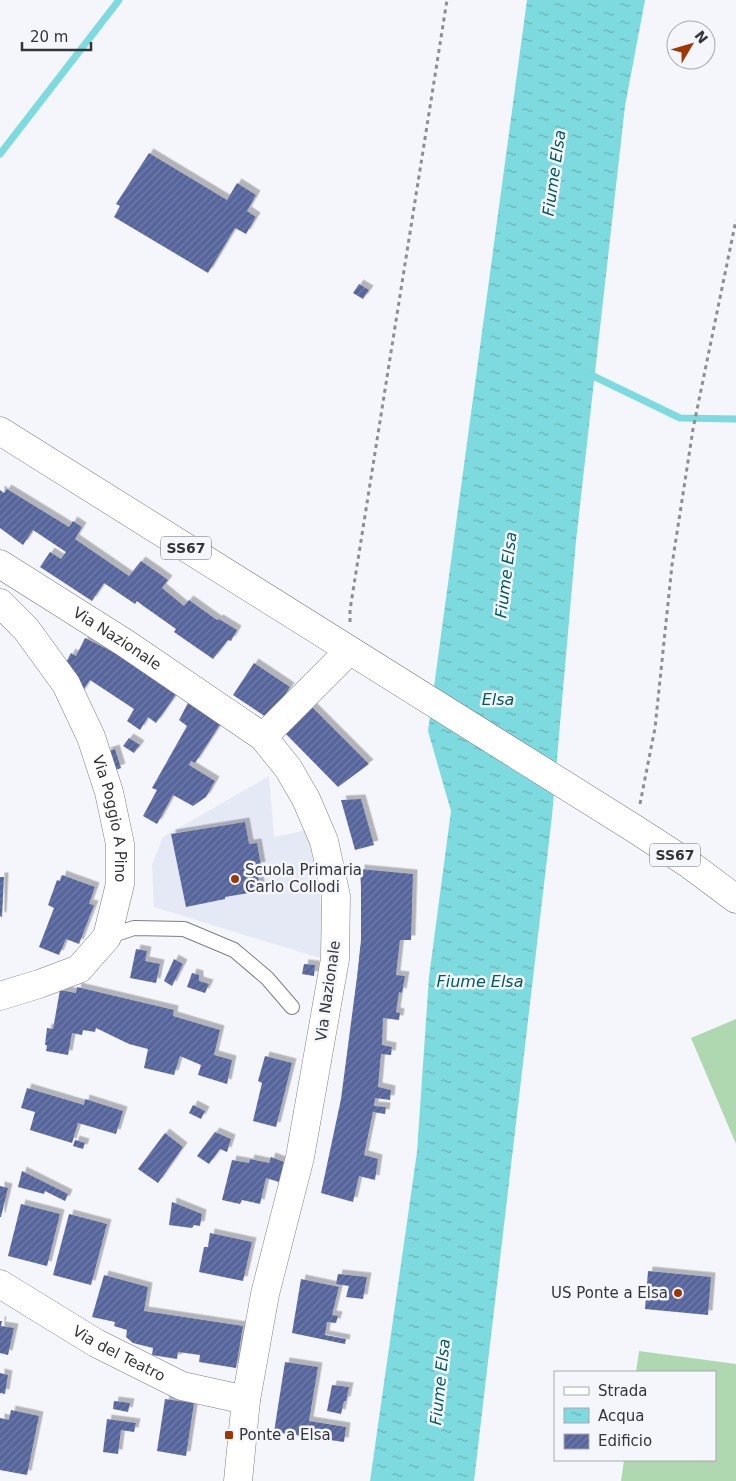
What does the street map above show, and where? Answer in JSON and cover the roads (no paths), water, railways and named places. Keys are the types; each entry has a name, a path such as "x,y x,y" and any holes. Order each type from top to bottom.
{"street":[{"name":"SS67","path":"0,431 635,829 689,864 736,899"},
{"name":"Via Nazionale","path":"0,564 125,643 263,737 292,776 306,799 324,841 336,896 335,959 300,1157 265,1294 246,1400 238,1481"},
{"name":"Via Poggio A Pino","path":"0,603 26,628 66,684 91,737 109,792 120,844 120,884 107,937 79,968 0,996"},
{"path":"263,737 349,650"},
{"name":"Via del Teatro","path":"0,1284 96,1343 182,1386 246,1400"}],"lane":[{"path":"107,937 134,928 184,929 234,950 267,978 292,1007"}],"water":[{"path":"527,0 645,0 625,106 576,541 552,816 474,1481 370,1481 417,1152 429,977 451,811 428,731"}],"waterway":[{"path":"0,154 119,0"},
{"path":"587,373 680,418 736,419"}],"place":[{"name":"Scuola Primaria Carlo Collodi","path":"235,879"},
{"name":"US Ponte a Elsa","path":"678,1293"},
{"name":"Ponte a Elsa","path":"229,1435"}],"water label":[{"name":"Fiume Elsa","path":"554,173"},
{"name":"Fiume Elsa","path":"506,575"},
{"name":"Elsa","path":"498,699"},
{"name":"Fiume Elsa","path":"480,981"},
{"name":"Fiume Elsa","path":"440,1382"}]}
